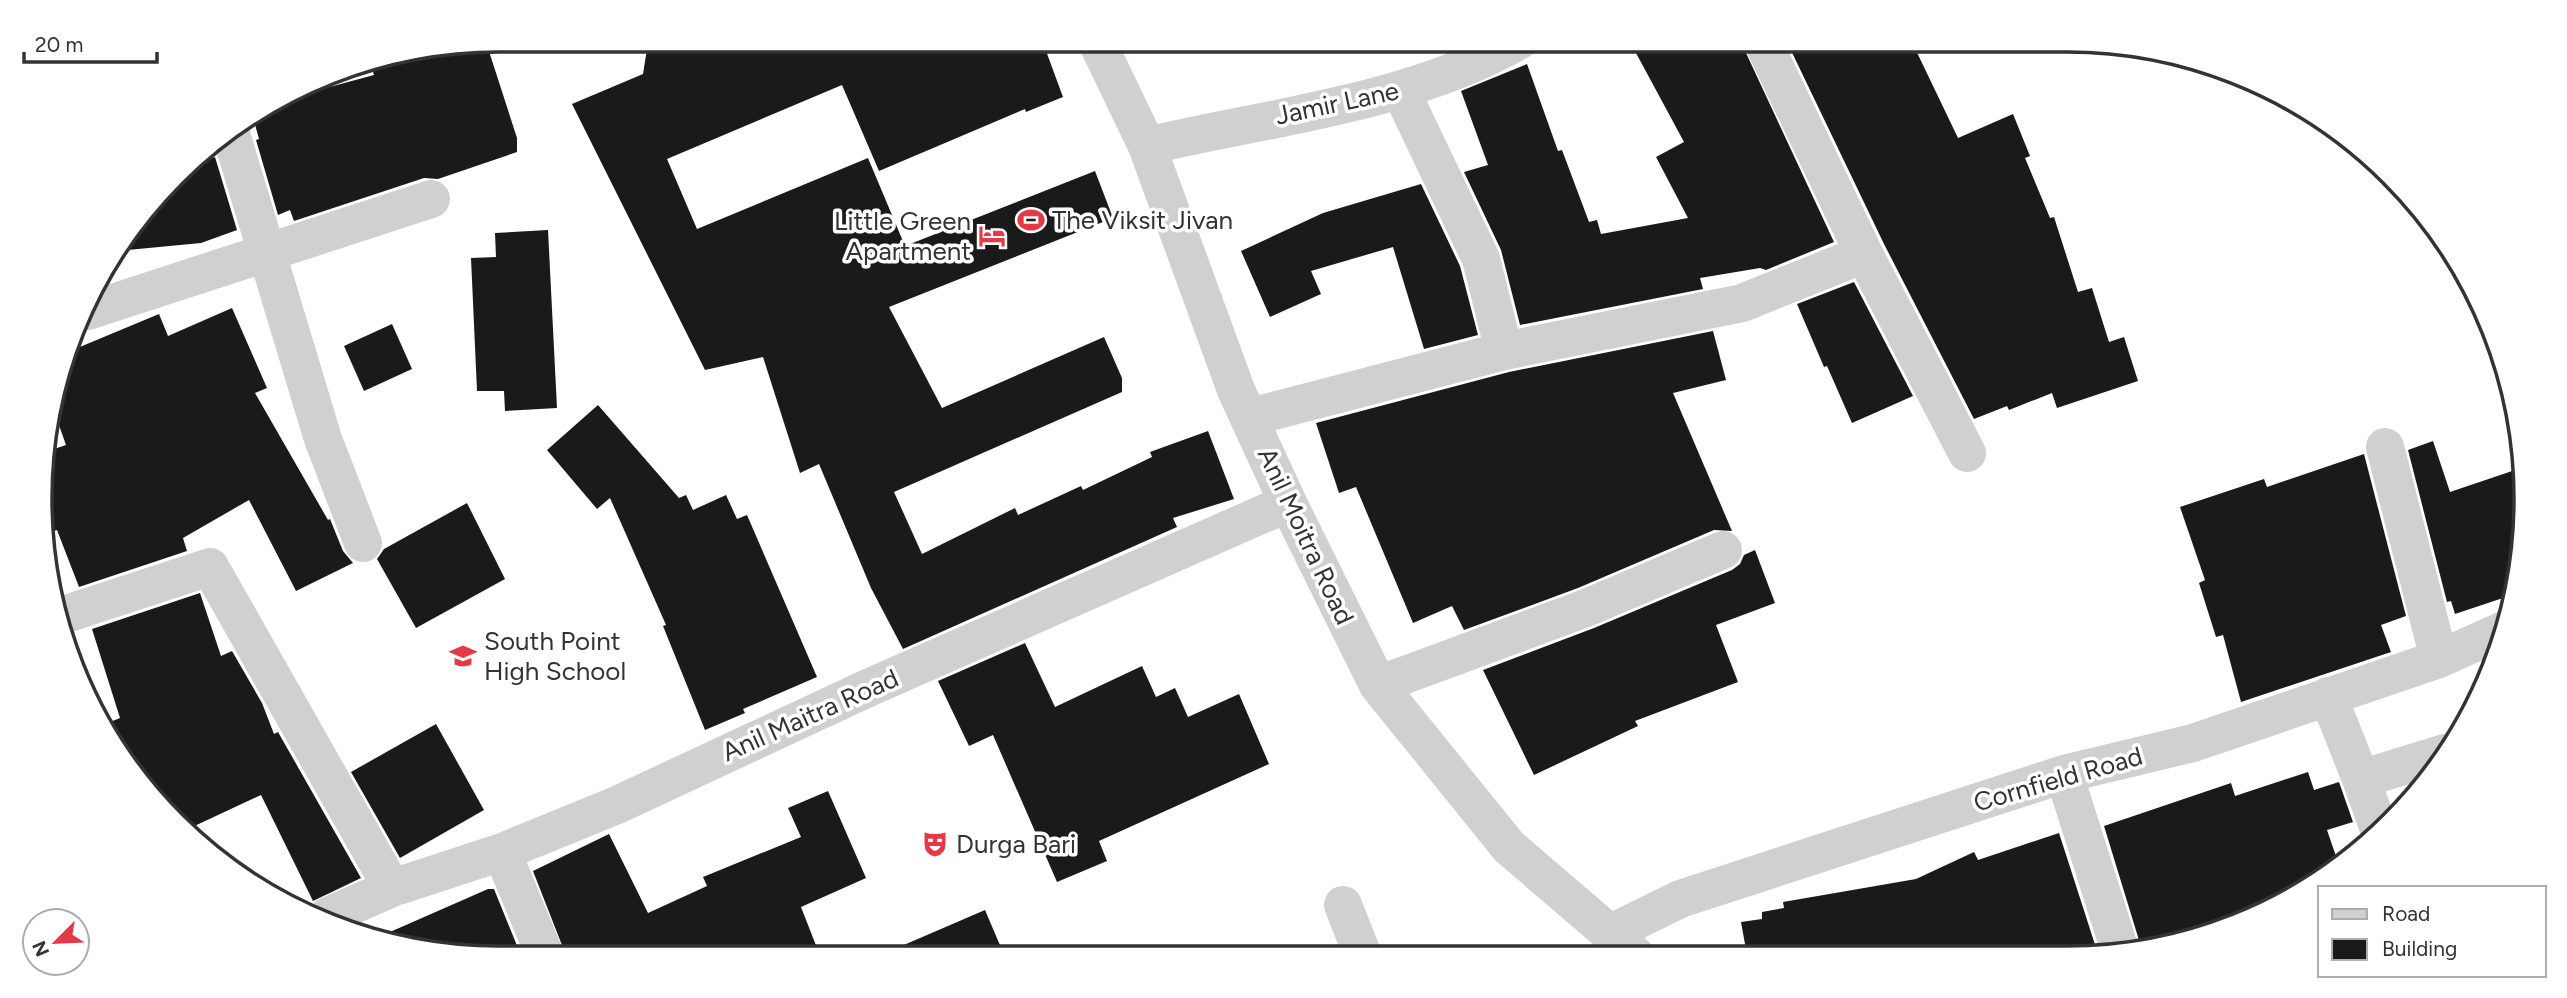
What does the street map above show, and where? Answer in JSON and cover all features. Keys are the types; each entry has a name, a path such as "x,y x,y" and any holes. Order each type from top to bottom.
{"street":[{"name":"Anil Moitra Road","path":"1102,52 1147,146 1236,390 1377,685 1509,847 1623,944"},
{"name":"Jamir Lane","path":"1147,146 1401,91 1499,52"},
{"path":"1768,52 1864,254 1967,453"},
{"path":"1401,91 1481,259 1504,351"},
{"path":"233,141 323,439 363,543"},
{"path":"96,309 430,199"},
{"path":"1250,416 1504,351 1742,303 1864,254"},
{"path":"2385,447 2440,659"},
{"name":"Anil Maitra Road","path":"333,914 392,888 502,852 617,805 868,688 1288,503"},
{"path":"1377,685 1586,608 1723,550"},
{"path":"67,613 210,567 392,888"},
{"name":"Cornfield Road","path":"1623,944 1680,898 2064,774 2193,743 2440,659 2493,635"},
{"path":"2328,696 2376,822"},
{"path":"2361,779 2432,757"},
{"path":"2064,774 2117,943"},
{"path":"502,852 541,946"},
{"path":"1343,905 1359,946"}],"building":[{"path":"489,52 517,138 517,152 438,179 424,178 294,221 290,210 278,215 256,140 259,139 255,125 322,89 374,75 373,71 412,61"},
{"path":"647,52 1046,52 1063,97 1026,112 1025,109 879,171 842,85 667,159 697,229 868,158 905,246 1095,171 1113,218 889,307 942,408 1104,337 1122,378 1122,392 894,492 922,554 1015,508 1018,515 1081,486 1083,490 1152,457 1150,452 1208,431 1234,499 1173,518 1177,527 903,649 871,588 819,464 800,473 763,357 705,370 572,104 643,74"},
{"path":"1635,52 1746,52 1834,242 1766,270 1760,268 1700,278 1703,289 1520,325 1501,250 1464,172 1488,165 1461,91 1527,64 1558,151 1562,150 1589,222 1597,220 1601,234 1688,218 1656,157 1684,142"},
{"path":"1792,52 1917,52 1958,138 2013,114 2030,156 2025,158 2050,218 2054,217 2078,292 2092,288 2109,342 2124,337 2138,381 2057,408 2052,393 2009,410 2007,406 1974,419 1884,244"},
{"path":"215,157 237,230 201,243 129,250 163,205"},
{"path":"1421,184 1460,266 1478,335 1424,349 1393,247 1311,271 1321,294 1270,317 1241,251 1323,213"},
{"path":"548,230 557,408 505,411 504,391 477,391 471,258 496,257 495,233"},
{"path":"1854,282 1913,396 1852,423 1797,304"},
{"path":"232,308 267,388 255,393 328,520 330,519 343,551 353,563 296,591 249,500 183,538 187,551 79,587 57,530 53,531 52,499 55,449 66,445 59,425 76,355 79,347 159,314 168,336"},
{"path":"392,324 412,369 364,391 344,346"},
{"path":"1713,331 1726,380 1673,393 1732,531 1714,530 1578,588 1464,630 1452,606 1413,623 1356,487 1339,493 1316,423 1509,372"},
{"path":"598,405 679,498 686,495 693,510 726,495 737,519 747,515 817,677 743,709 745,713 705,730 663,626 666,625 610,498 597,509 547,450"},
{"path":"2433,441 2450,492 2514,470 2514,528 2503,598 2455,614 2451,601 2447,602 2408,450"},
{"path":"2364,454 2406,616 2381,625 2391,652 2241,702 2223,635 2216,637 2199,583 2205,580 2180,507 2264,479 2267,487"},
{"path":"467,503 505,579 416,628 377,559 384,549"},
{"path":"1755,550 1775,603 1716,625 1738,682 1635,721 1638,726 1534,775 1483,670 1594,628 1732,570 1740,564 1744,555"},
{"path":"200,593 221,656 232,651 262,703 274,734 278,732 361,878 313,901 261,795 195,826 183,815 145,771 112,721 120,718 92,629"},
{"path":"1025,643 1055,707 1142,666 1156,697 1175,688 1188,717 1239,694 1269,764 1099,841 1107,861 1057,882 993,735 969,746 938,681"},
{"path":"436,724 484,810 400,858 351,772"},
{"path":"2308,772 2314,790 2339,782 2353,822 2327,830 2336,856 2291,886 2212,922 2139,940 2104,826 2231,783 2235,796"},
{"path":"828,791 866,878 801,907 816,946 562,946 533,871 609,834 648,913 707,886 703,877 801,837 788,808"},
{"path":"2059,833 2095,945 1745,946 1741,922 1762,919 1762,912 1784,908 1783,902 1916,879 1974,852 1978,860"},
{"path":"488,889 494,889 517,946 441,942 390,932"},
{"path":"985,910 1000,946 902,946"}],"place":[{"name":"The Viksit Jivan","path":"1031,220"},
{"name":"Little Green Apartment","path":"992,236"},
{"name":"South Point High School","path":"463,656"},
{"name":"Durga Bari","path":"935,844"}]}
